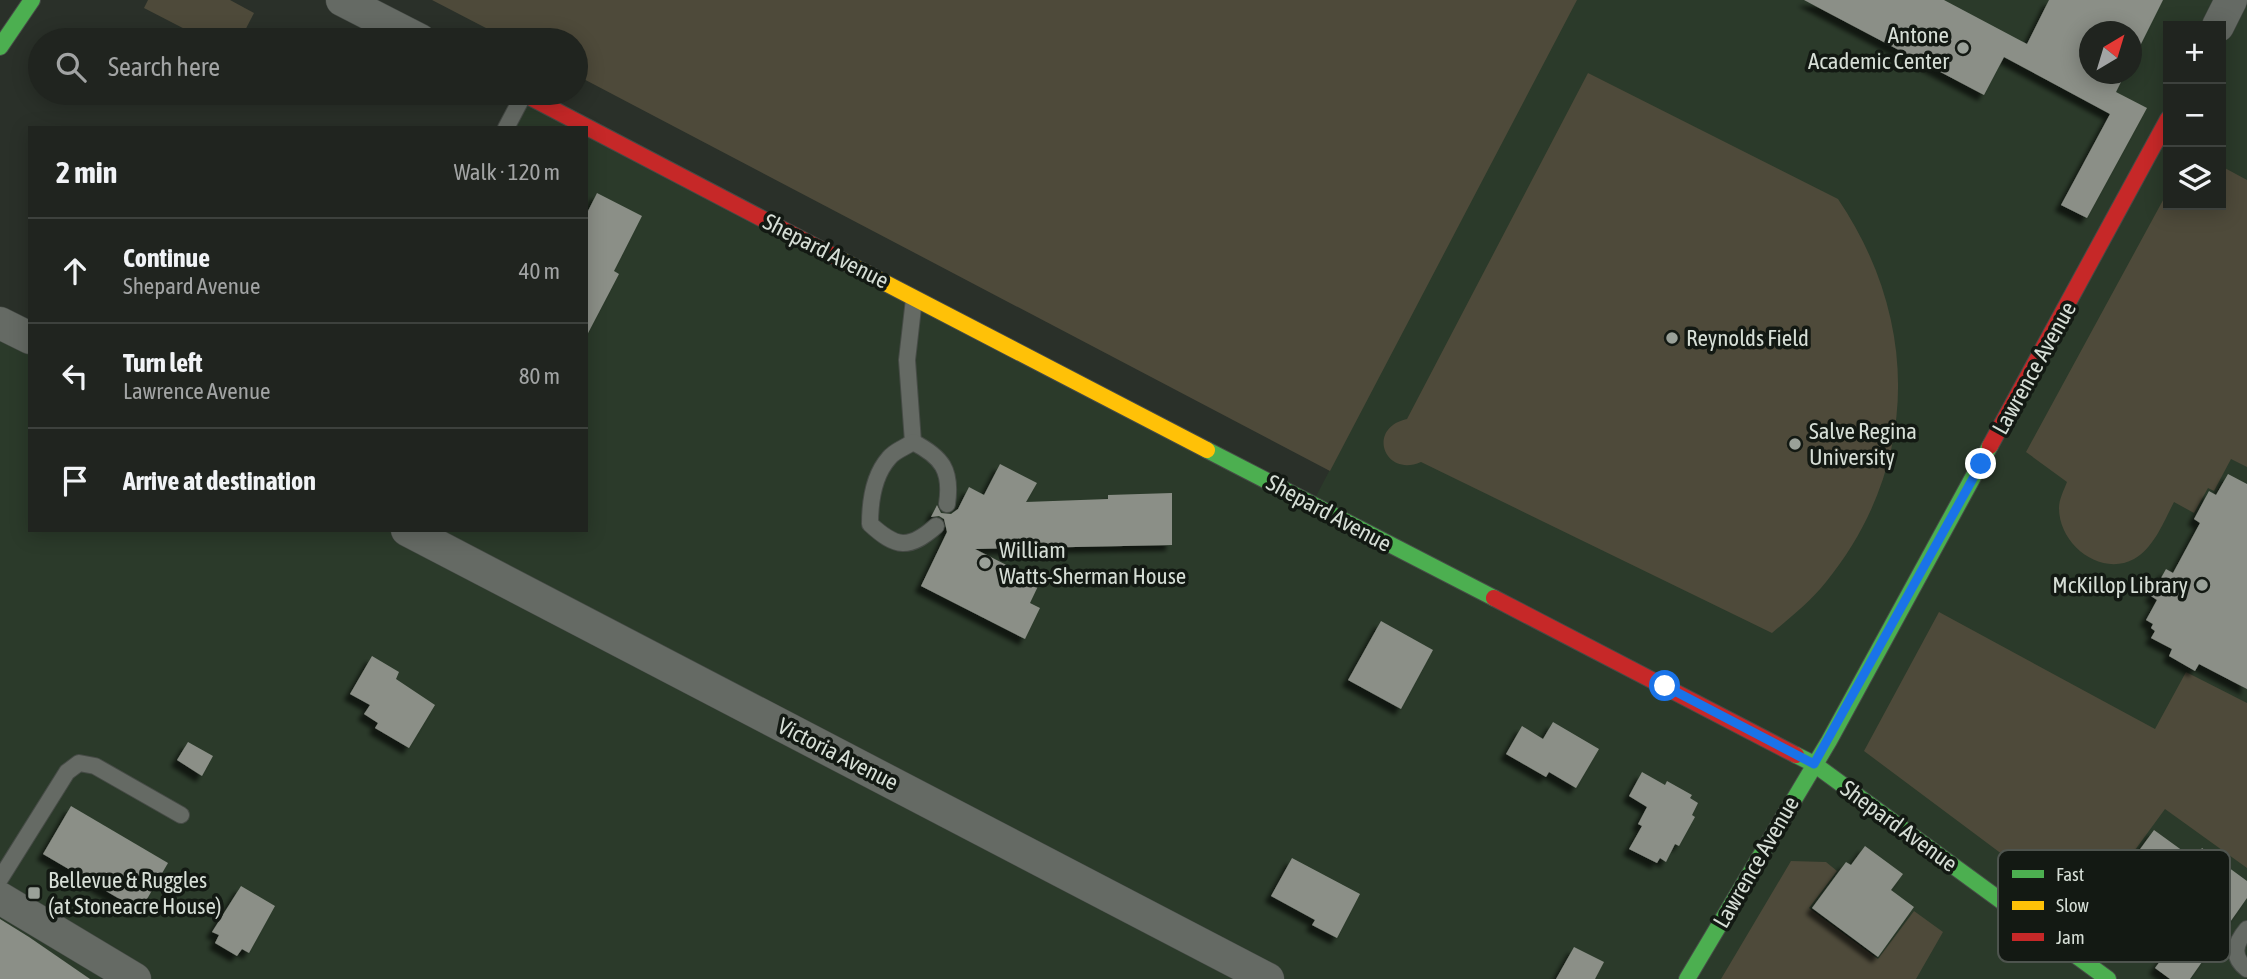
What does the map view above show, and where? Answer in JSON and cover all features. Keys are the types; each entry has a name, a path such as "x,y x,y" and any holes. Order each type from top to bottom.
{"street":[{"path":"0,47 33,0"},
{"path":"342,0 397,28"},
{"path":"2220,21 2231,0"},
{"name":"Shepard Avenue","path":"546,105 586,126"},
{"name":"Shepard Avenue","path":"588,127 1814,764 1998,899"},
{"name":"Lawrence Avenue","path":"1687,979 1855,693 2163,128"},
{"path":"0,323 28,337"},
{"name":"Victoria Avenue","path":"411,532 1268,979"},
{"path":"0,898 135,979"},
{"name":"Shepard Avenue","path":"2085,962 2108,979"}],"lane":[{"path":"507,126 517,105"},
{"path":"913,442 907,360 914,297"},
{"path":"913,442 933,452 945,468 949,486 947,504"},
{"path":"913,442 889,457 877,477 870,500 870,524 887,540 906,543 921,539 936,526"},
{"path":"0,879 67,772 79,763 95,766 181,815"},
{"path":"2247,929 2237,942 2235,953 2241,965 2247,969"}],"shaded area":[{"path":"148,0 230,0 254,13 246,28 183,28 144,8"},
{"path":"432,0 1577,0 1330,471 588,81 588,28 486,28"},
{"name":"Salve Regina University","path":"1575,0 2247,0 2247,979 115,979 105,973 101,979 0,979 0,323 28,337 28,532 588,532 588,127 1312,504"},
{"name":"Reynolds Field","path":"1588,73 1838,199 1865,245 1884,294 1895,343 1898,392 1893,442 1879,490 1857,537 1826,582 1772,633 1421,462 1408,465 1397,463 1385,450 1387,432 1394,424 1407,419"},
{"name":"Salve Regina University","path":"524,105 546,105 587,126 514,126"},
{"path":"2226,169 2247,180 2247,467 2231,459 2214,491 2208,488 2194,513 2174,502 2153,541 2141,554 2121,563 2108,564 2096,561 2074,545 2061,522 2059,508 2067,482 2026,452 2163,200 2163,210 2226,210"},
{"path":"1939,612 2155,729 2186,672 2247,703 2247,868 2230,856 2230,850 2222,850 2165,809 2135,850 1998,851 1864,751"},
{"path":"1791,861 1826,862 1837,871 1809,908 1878,959 1914,911 1943,932 1916,979 1721,979"}],"building":[{"path":"1804,0 1944,0 2027,44 2049,0 2163,0 2142,42 2142,21 2079,21 2079,84 2120,84 2116,92 2147,108 2087,218 2061,205 2110,114 2004,57 1984,95"},
{"path":"597,193 642,216 614,271 619,274 588,333 588,211"},
{"name":"William Watts-Sherman House","path":"1000,464 1037,483 1026,502 1172,493 1172,545 975,549 1040,582 1030,603 1040,608 1025,639 921,586 947,532 944,519 939,516 931,517 937,505 941,513 951,514 958,509 969,487 984,495"},
{"name":"McKillop Library","path":"2228,474 2247,484 2247,689 2199,664 2195,671 2169,656 2172,649 2151,638 2155,631 2151,628 2153,624 2146,620 2157,600 2151,596 2166,569 2173,573 2200,523 2194,519 2209,491 2216,495"},
{"path":"1381,621 1433,650 1401,709 1348,680"},
{"path":"372,656 399,672 396,679 435,705 409,748 375,728 378,723 364,714 370,705 350,694"},
{"path":"1553,722 1599,749 1576,788 1549,772 1546,777 1506,754 1522,726 1543,739"},
{"path":"188,742 213,756 202,776 177,760"},
{"path":"1642,772 1665,785 1667,781 1692,795 1690,798 1698,803 1692,815 1695,817 1679,846 1675,844 1666,862 1660,858 1657,863 1629,849 1642,826 1638,824 1647,807 1629,796"},
{"path":"71,806 168,863 140,911 43,854"},
{"path":"2154,830 2182,850 2139,850"},
{"path":"1865,846 1903,874 1891,890 1914,907 1878,957 1812,908 1846,862 1851,865"},
{"path":"1292,858 1360,894 1337,938 1312,925 1315,920 1271,896"},
{"path":"2230,869 2247,881 2247,898 2230,922"},
{"path":"241,886 275,906 249,953 242,949 237,956 215,943 219,935 212,932"},
{"path":"0,919 29,937 90,979 0,979"},
{"path":"1574,947 1604,962 1595,979 1556,979"},
{"path":"2159,962 2202,962 2190,979 2170,979 2155,968"}],"traffic: fast":[{"path":"0,47 32,0"},
{"path":"1687,979 1829,741 1990,446"},
{"path":"1207,450 1494,598"},
{"path":"1796,755 1814,764 1998,899"},
{"path":"2085,962 2108,979"}],"traffic: slow":[{"path":"841,260 1207,450"}],"traffic: jam":[{"path":"545,105 585,126"},
{"path":"588,128 841,260"},
{"path":"1990,446 2163,128"},
{"path":"1494,598 1796,755"}],"place":[{"name":"Antone Academic Center","path":"1963,48"},
{"name":"Reynolds Field","path":"1672,338"},
{"name":"Salve Regina University","path":"1795,444"},
{"name":"William Watts-Sherman House","path":"985,563"},
{"name":"McKillop Library","path":"2202,585"},
{"name":"Bellevue & Ruggles (at Stoneacre House)","path":"34,893"}],"route":[{"path":"1665,686 1814,764 1981,464"}]}
